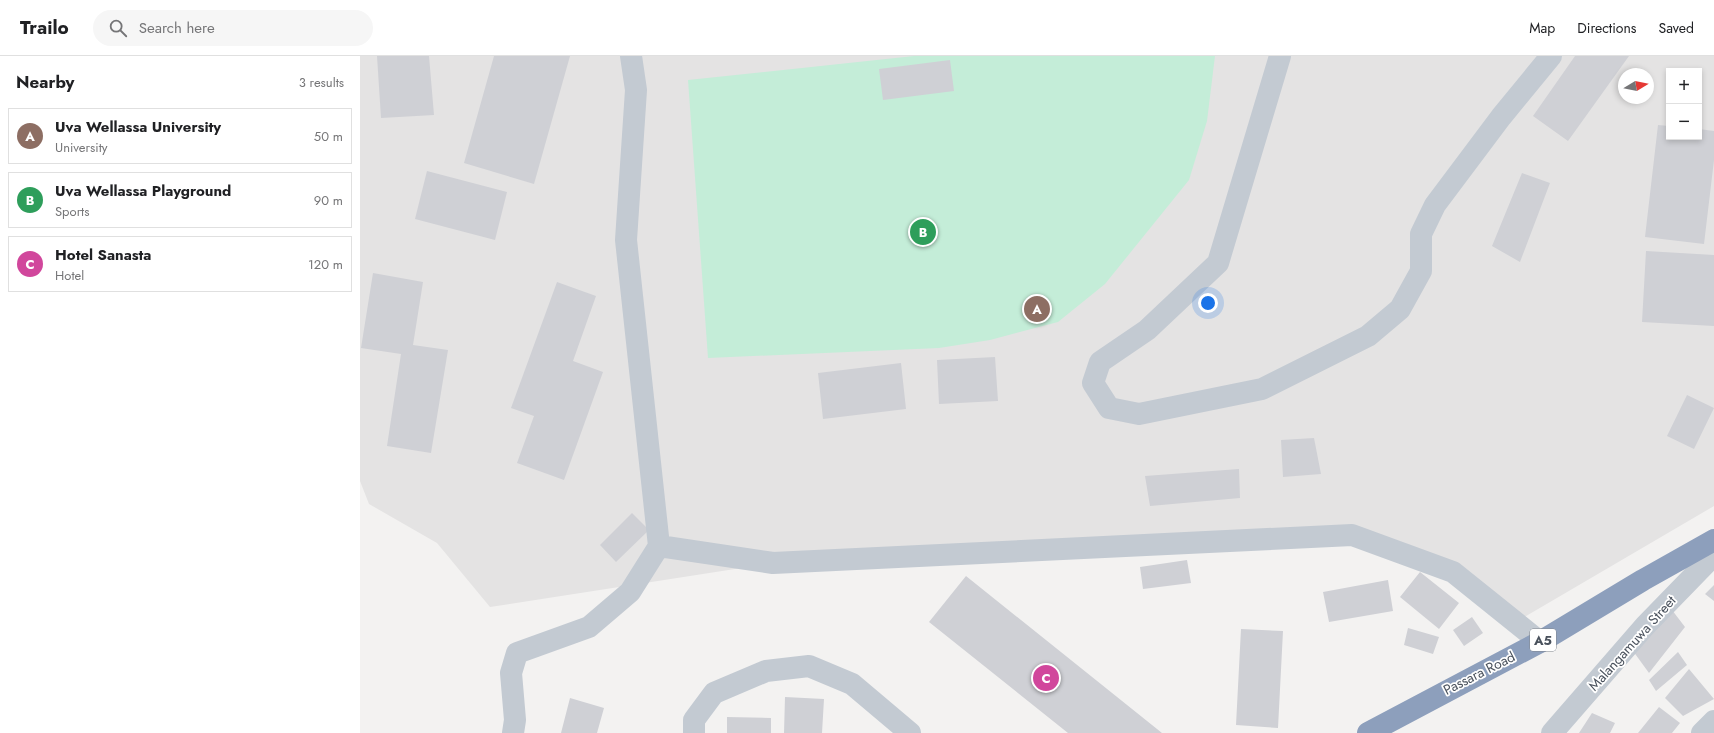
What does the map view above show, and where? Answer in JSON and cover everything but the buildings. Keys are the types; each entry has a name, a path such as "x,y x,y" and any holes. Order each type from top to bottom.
{"highway":[{"name":"Passara Road","path":"1368,733 1540,642 1643,580 1714,540"}],"street":[{"path":"513,733 515,720 511,673 517,653 589,626 630,592 659,546 626,240 636,90 630,56"},
{"path":"1280,56 1218,263 1147,330 1100,362 1093,383 1109,408 1139,414 1262,389 1368,336 1400,309 1421,271 1421,234 1435,205 1501,117 1551,56"},
{"path":"659,546 773,564 1352,535 1453,572 1540,642"},
{"name":"Malangamuwa Street","path":"1552,733 1645,626 1714,555"},
{"path":"694,733 694,720 714,693 766,671 809,666 852,684 910,733"},
{"path":"1702,733 1714,722"}],"shaded area":[{"path":"360,56 1714,56 1714,506 1516,622 1453,572 1352,535 773,563 490,607 437,543 369,504 360,481"}],"green space":[{"path":"914,56 1215,56 1207,121 1189,180 1105,284 1058,322 990,340 939,348 708,358 688,80"}],"place":[{"name":"Uva Wellassa Playground","path":"923,232"},
{"name":"Uva Wellassa University","path":"1037,309"},
{"name":"Hotel Sanasta","path":"1046,678"}]}
